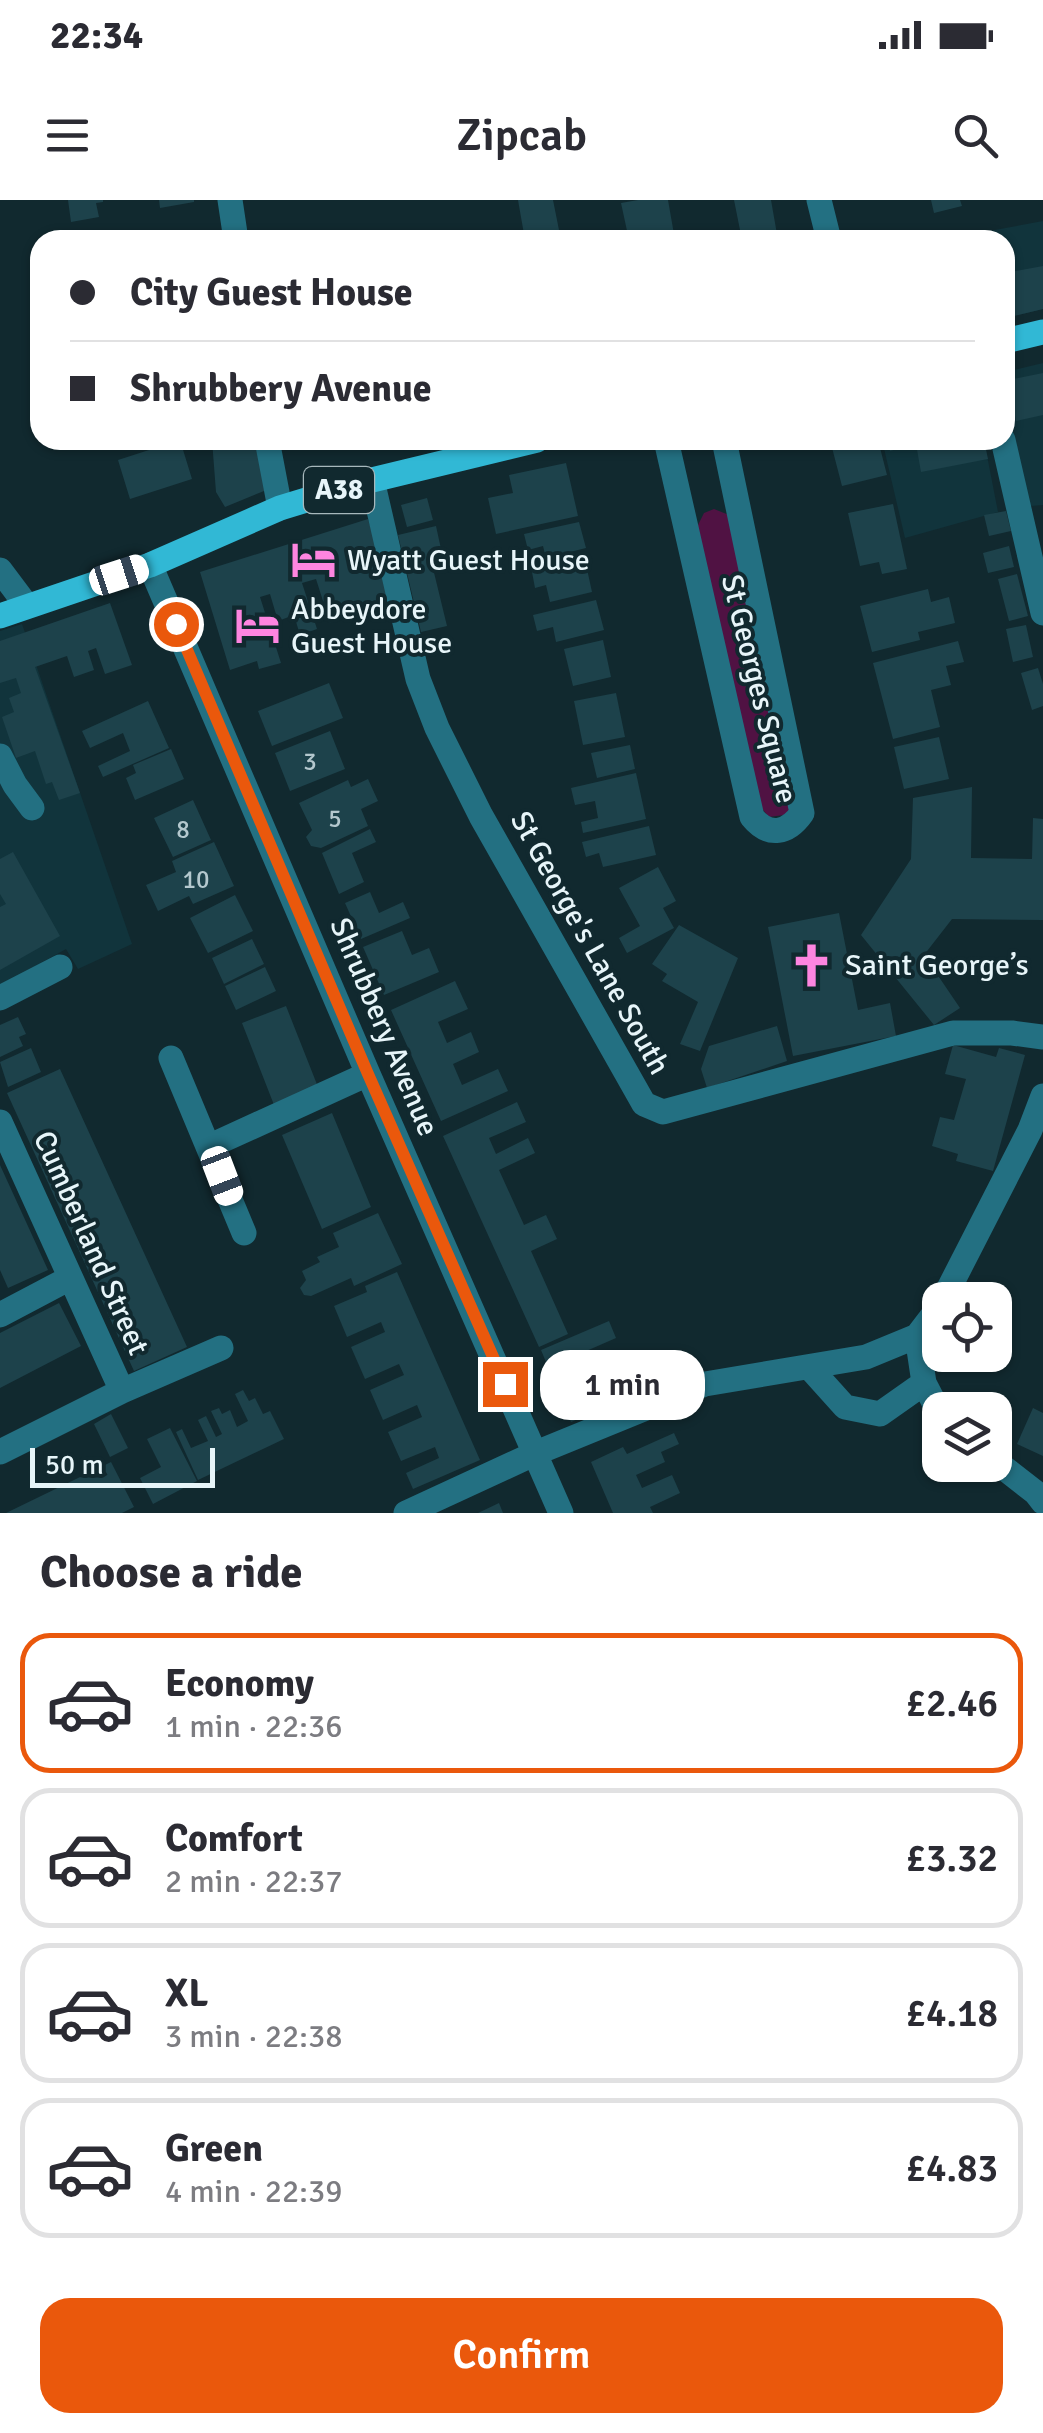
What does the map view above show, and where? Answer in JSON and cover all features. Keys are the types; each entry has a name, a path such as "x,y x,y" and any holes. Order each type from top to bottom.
{"main road":[{"path":"1015,339 1043,332"},
{"name":"A38","path":"0,616 150,565 280,508 372,480 496,450"}],"street":[{"path":"230,200 234,230"},
{"path":"819,200 826,230"},
{"path":"269,450 280,508"},
{"name":"St Georges Square","path":"668,450 752,817 756,823 775,831 792,826 802,813 726,450"},
{"path":"1005,450 1043,613"},
{"name":"St George's Lane South","path":"372,480 418,679 438,728 481,816 644,1104 663,1112 953,1033 1043,1037"},
{"name":"Shrubbery Avenue","path":"150,565 561,1513"},
{"path":"0,570 27,606"},
{"path":"0,756 14,786 32,808"},
{"path":"0,998 60,966"},
{"path":"171,1058 244,1233"},
{"path":"210,1146 368,1074"},
{"path":"953,1282 1030,1130 1043,1096"},
{"name":"Cumberland Street","path":"0,1122 122,1391"},
{"path":"0,1315 70,1278"},
{"path":"406,1513 705,1384 866,1357 917,1336 922,1329"},
{"path":"917,1336 929,1392"},
{"path":"0,1452 122,1391 221,1348"},
{"path":"809,1367 845,1407 880,1414 924,1383"},
{"path":"1012,1474 1041,1495"}],"shaded area":[{"path":"1043,221 1043,309 1015,316 1015,230 995,230"},
{"path":"1043,363 1043,505 1030,506 1015,443 1015,370"},
{"path":"884,450 986,450 998,512 905,538"},
{"path":"714,509 729,515 791,811 784,815 769,817 758,804 697,527 704,513"},
{"path":"22,624 132,944 78,969 66,949 0,986 0,631"}],"building":[{"path":"68,200 103,200 96,203 99,217 71,222"},
{"path":"159,200 194,200 194,202 160,208"},
{"path":"518,200 553,200 559,230 523,230"},
{"path":"668,200 673,230 627,230 621,203"},
{"path":"734,200 771,200 776,230 740,230"},
{"path":"931,200 960,200 962,206 934,213"},
{"path":"1043,266 1043,309 1015,316 1015,271"},
{"path":"1043,373 1043,415 1016,421 1015,379"},
{"path":"149,450 183,450 192,479 130,499 118,460"},
{"path":"213,450 266,452 268,479 264,491 225,507 216,492"},
{"path":"833,450 881,450 887,475 842,486"},
{"path":"917,450 986,450 988,459 921,472"},
{"path":"566,463 578,516 496,534 488,498 513,493 509,475"},
{"path":"427,498 433,520 407,527 401,505"},
{"path":"893,504 907,569 882,574 879,562 860,566 848,513"},
{"path":"1006,511 1011,531 989,536 984,515"},
{"path":"368,519 394,603 330,623 316,579 302,583 317,629 300,635 294,615 278,621 270,594 260,597 281,663 259,669 257,661 230,670 200,572"},
{"path":"579,522 586,548 546,558 543,546 528,550 524,534"},
{"path":"436,526 441,549 429,552 447,626 421,632 398,535"},
{"path":"1009,546 1014,567 988,573 983,553"},
{"path":"585,560 592,592 550,602 546,585 535,588 532,572"},
{"path":"1017,574 1028,616 1009,621 998,579"},
{"path":"928,589 931,602 949,597 955,623 918,632 920,640 872,652 860,606"},
{"path":"596,600 604,630 556,642 553,627 537,631 533,615"},
{"path":"110,603 132,665 105,674 96,648 88,651 94,670 74,677 67,656 35,667 80,793 59,800 52,782 46,784 35,751 16,758 2,717 14,712 9,698 21,693 16,678 0,683 0,641"},
{"path":"1026,625 1033,657 1013,662 1006,629"},
{"path":"603,640 611,677 573,686 564,649"},
{"path":"958,641 964,662 946,666 951,685 931,690 940,727 893,739 873,663"},
{"path":"1038,668 1043,706 1032,710 1021,673"},
{"path":"329,683 343,718 272,746 258,711"},
{"path":"616,693 625,737 583,745 574,701"},
{"path":"148,701 169,748 103,777 98,766 130,751 123,733 90,748 82,731"},
{"path":"330,731 345,769 290,791 275,753"},
{"path":"939,737 949,779 904,789 894,747"},
{"path":"630,745 635,769 597,778 591,753"},
{"path":"171,749 184,779 135,800 126,778 136,773 133,765"},
{"path":"636,773 646,819 583,833 581,822 598,818 595,801 575,805 571,788"},
{"path":"368,779 378,801 361,809 368,826 321,848 311,846 306,837 312,830 299,803 348,780 351,787"},
{"path":"972,787 971,858 1032,859 1033,818 1043,819 1043,920 952,919 924,955 960,1008 934,1025 861,935 911,859 913,798"},
{"path":"193,800 211,840 173,857 154,818"},
{"path":"649,826 656,855 603,867 599,853 586,857 582,842"},
{"path":"370,829 376,842 352,853 364,882 339,894 322,853"},
{"path":"214,842 234,886 193,904 189,896 158,911 146,885 176,872 172,861"},
{"path":"13,852 60,936 0,970 0,907 6,904 0,894 0,859"},
{"path":"658,867 676,901 663,908 674,928 627,953 619,938 640,926 619,888"},
{"path":"370,892 379,913 403,902 410,918 361,939 345,903"},
{"path":"235,895 253,931 208,953 190,918"},
{"name":"Saint George’s","path":"839,913 858,1010 890,1003 896,1036 793,1056 768,927"},
{"path":"679,925 738,958 700,1051 680,1044 698,1002 662,981 667,974 652,964"},
{"path":"402,931 412,955 429,948 439,972 384,995 363,947"},
{"path":"252,939 264,964 224,984 212,958"},
{"path":"265,967 276,991 236,1010 225,986"},
{"path":"455,981 468,1009 438,1022 447,1043 471,1032 479,1052 453,1064 462,1085 498,1069 508,1091 441,1121 391,1010"},
{"path":"286,1006 320,1092 276,1110 242,1023"},
{"path":"18,1017 26,1034 19,1037 23,1046 0,1057 0,1025"},
{"path":"777,1026 787,1061 707,1088 701,1069 709,1046"},
{"path":"953,1045 996,1057 999,1048 1025,1055 993,1171 956,1161 958,1154 932,1146 940,1117 954,1120 966,1079 945,1074"},
{"path":"31,1048 41,1072 8,1087 0,1062"},
{"path":"60,1069 187,1347 134,1371 7,1093"},
{"path":"517,1102 526,1122 489,1138 496,1154 528,1138 535,1153 499,1170 524,1225 546,1215 557,1239 531,1251 568,1334 539,1347 443,1136"},
{"path":"332,1113 371,1207 322,1229 282,1135"},
{"path":"0,1165 48,1270 8,1288 0,1270"},
{"path":"378,1213 402,1264 354,1286 351,1278 311,1296 304,1295 300,1288 306,1280 302,1271 320,1262 317,1257 339,1247 333,1233"},
{"path":"397,1272 480,1460 413,1489 406,1473 439,1458 435,1447 401,1461 388,1432 422,1417 417,1405 383,1420 370,1390 404,1375 399,1364 365,1379 351,1347 385,1332 381,1322 347,1337 334,1306 367,1292 365,1286"},
{"path":"59,1303 81,1346 0,1388 0,1333"},
{"path":"609,1321 616,1338 584,1352 588,1364 619,1350 625,1364 590,1379 597,1395 626,1383 631,1396 571,1422 541,1350"},
{"path":"243,1390 249,1401 255,1398 263,1414 270,1411 284,1439 198,1480 176,1432 182,1429 191,1448 208,1441 198,1420 206,1416 216,1437 222,1434 211,1411 219,1408 222,1414 230,1410 237,1427 248,1421 235,1394"},
{"path":"1033,1408 1043,1413 1043,1456 1017,1444"},
{"path":"111,1414 128,1448 110,1457 94,1424"},
{"path":"170,1428 197,1481 153,1504 140,1478 161,1467 147,1439"},
{"path":"674,1433 679,1444 661,1452 665,1462 636,1475 642,1488 672,1475 680,1493 650,1507 653,1513 613,1513 591,1462 623,1447 627,1454"},
{"path":"111,1462 134,1507 122,1513 6,1513"},
{"path":"499,1503 503,1513 478,1513"}],"place":[{"name":"Wyatt Guest House","path":"314,560"},
{"name":"Abbeydore Guest House","path":"258,626"},
{"name":"Saint George’s","path":"812,965"}],"route":[{"path":"176,624 505,1384"}]}
